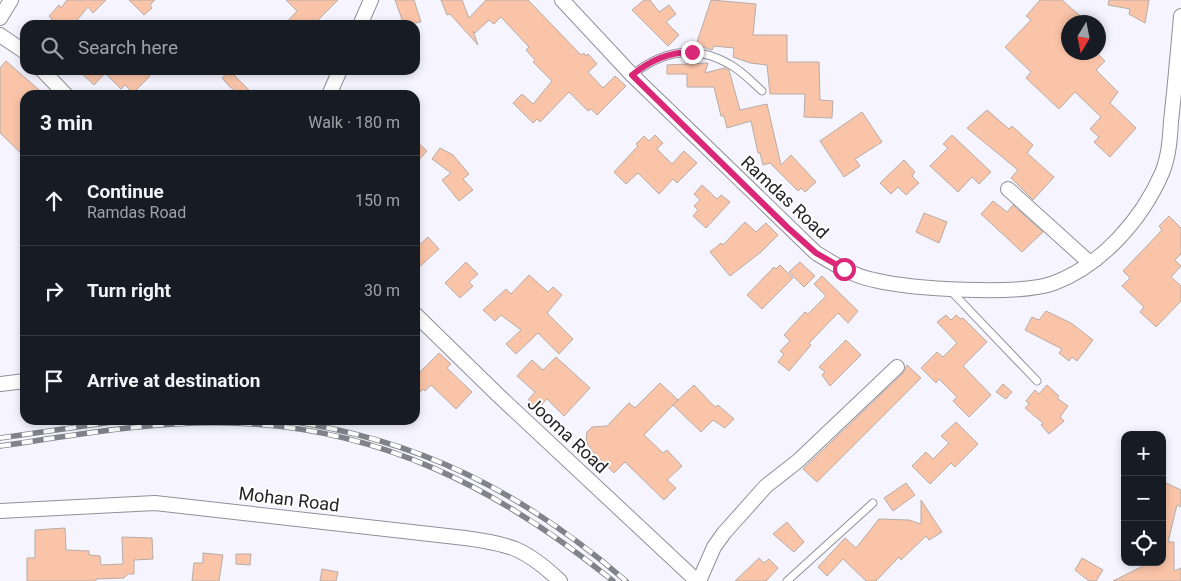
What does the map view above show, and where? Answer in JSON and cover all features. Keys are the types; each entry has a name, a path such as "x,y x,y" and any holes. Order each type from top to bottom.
{"street":[{"path":"0,18 11,0"},
{"path":"362,20 371,0"},
{"name":"Ramdas Road","path":"562,0 632,75 816,253 844,269 872,280 899,285 948,288 1019,289 1053,284 1081,270 1136,220 1154,188 1166,161 1181,16"},
{"path":"0,35 20,49"},
{"path":"47,75 61,90"},
{"path":"331,90 338,75"},
{"path":"1008,189 1090,263"},
{"name":"Jooma Road","path":"420,319 498,395 698,581"},
{"path":"698,581 714,547 724,533 766,486 798,462 896,367"},
{"path":"0,384 20,382"},
{"name":"Mohan Road","path":"0,512 155,503 465,538 513,546 540,562 560,581"}],"lane":[{"path":"632,75 642,67 673,52 692,52 712,56 730,64 762,91"},
{"path":"948,288 1037,381"},
{"path":"787,581 872,503"}],"building":[{"path":"67,0 106,0 93,13 88,7 77,20 51,20 49,16 59,5 61,8"},
{"path":"129,0 155,0 150,5 152,8 144,15"},
{"path":"286,0 338,0 318,20 289,20 297,11"},
{"path":"395,0 414,0 421,22 420,20 402,20"},
{"path":"441,0 462,0 469,18 486,0 528,0 581,55 584,53 586,56 588,54 597,64 588,72 603,88 615,76 626,86 597,115 591,109 588,111 569,92 540,122 537,119 533,123 513,103 522,94 533,104 552,81 533,62 535,60 526,50 529,47 501,17 494,24 489,20 475,33 473,31 478,45 450,14 447,15"},
{"path":"644,0 650,0 659,12 669,5 676,14 666,22 679,35 668,46 632,10"},
{"path":"711,0 756,4 753,35 787,35 787,62 819,62 820,100 833,101 832,118 804,117 805,94 770,94 767,65 750,63 733,57 734,48 714,46 712,50 696,45"},
{"path":"1040,0 1062,0 1079,15 1061,15 1061,60 1104,60 1096,70 1118,92 1110,103 1136,128 1110,157 1094,142 1099,137 1090,129 1101,117 1075,92 1059,109 1026,78 1031,72 1005,47 1031,20 1026,16"},
{"path":"1109,0 1149,0 1145,23 1129,14 1130,9 1108,5"},
{"path":"6,61 39,90 20,90 20,152 0,133 0,68"},
{"path":"708,63 705,73 724,68 729,70 740,110 767,104 781,165 791,155 816,182 805,192 801,188 798,191 770,163 763,165 760,153 758,153 751,121 727,128 724,116 721,116 714,87 687,87 687,74 667,74 667,65"},
{"path":"83,75 103,75 94,85"},
{"path":"107,75 150,76 136,90 130,90 125,85 121,89"},
{"path":"225,75 234,75 249,90 234,90 222,78"},
{"path":"987,110 1009,129 1012,126 1033,145 1027,153 1054,177 1033,200 1011,178 1018,170 967,128"},
{"path":"862,112 882,142 855,159 860,166 844,177 820,141"},
{"path":"655,135 663,143 657,149 672,164 684,151 697,163 677,183 673,179 659,194 638,173 626,184 614,172 638,146 636,144 644,136 649,141"},
{"path":"952,135 991,172 979,184 972,177 958,192 930,166 948,148 943,144"},
{"path":"420,145 427,151 420,159"},
{"path":"440,148 453,155 469,174 463,179 473,190 459,201 442,180 451,173 432,159"},
{"path":"904,160 915,172 912,176 919,183 906,195 898,187 891,194 880,183"},
{"path":"702,185 717,199 721,195 730,202 706,228 693,216 698,210 694,206 700,200 694,194"},
{"path":"993,201 1007,212 1013,205 1043,232 1022,252 981,214"},
{"path":"924,213 947,222 939,243 916,232"},
{"path":"1169,216 1181,228 1181,254 1175,260 1181,266 1171,277 1181,286 1181,301 1156,327 1140,312 1144,307 1122,286 1130,278 1123,271 1162,230 1159,226"},
{"path":"745,222 756,232 766,223 778,235 761,252 730,276 710,252 721,243 723,245"},
{"path":"428,237 439,249 420,266 420,244"},
{"path":"466,262 478,274 469,282 473,286 460,298 445,283"},
{"path":"800,262 815,276 804,287 789,272"},
{"path":"780,265 793,278 762,309 747,295 774,267 776,269"},
{"path":"529,275 548,292 553,287 562,295 547,313 573,339 559,354 538,333 516,354 506,344 521,330 501,315 495,321 483,310 506,289 511,294"},
{"path":"822,276 858,311 848,323 838,313 809,343 811,345 789,371 778,362 784,354 780,351 790,341 784,335 805,312 808,314 826,296 814,284"},
{"path":"1046,311 1071,323 1093,340 1077,361 1072,357 1069,361 1059,353 1062,349 1025,330 1032,317 1039,320"},
{"path":"946,315 951,320 956,315 961,319 963,318 987,342 963,366 991,395 969,417 953,401 957,397 939,379 936,383 921,368 937,352 943,357 957,343 937,322"},
{"path":"846,340 861,355 830,386 822,375 825,372 819,367"},
{"path":"439,353 451,364 447,368 472,392 456,409 431,385 425,391 423,389 420,392 420,372"},
{"path":"556,357 590,388 564,416 547,399 538,409 528,400 535,392 517,376 532,360 543,370"},
{"path":"907,365 921,378 817,482 803,469 903,373"},
{"path":"660,383 678,400 644,435 663,453 667,450 682,466 667,480 676,488 664,500 625,462 614,473 592,451 586,441 587,432 592,427 607,426 629,403 635,408"},
{"path":"1003,384 1012,392 1006,399 996,392"},
{"path":"694,385 712,404 716,407 718,405 734,419 725,428 713,420 701,432 673,405"},
{"path":"1047,385 1059,396 1057,398 1068,406 1060,417 1064,421 1049,434 1041,425 1043,423 1025,408 1029,404 1026,401 1035,390 1039,394"},
{"path":"956,422 978,444 955,467 951,463 930,484 912,466 926,452 933,459 949,443 941,436"},
{"path":"906,483 915,495 893,511 884,498"},
{"path":"1166,483 1181,490 1181,507 1177,505 1168,542 1174,542 1174,571 1181,568 1181,581 1113,581 1143,566 1166,566"},
{"path":"921,500 942,532 929,540 926,536 901,560 899,557 876,581 866,581 843,559 827,576 818,567 845,538 856,548 879,519 909,520 921,524"},
{"path":"787,522 804,542 794,552 773,534"},
{"path":"65,528 66,550 89,551 89,555 100,556 101,565 123,564 122,537 152,538 153,559 134,560 134,574 128,574 124,578 96,579 96,581 27,581 27,558 35,558 35,530"},
{"path":"203,553 223,555 219,581 192,581 194,563 203,563"},
{"path":"236,554 251,554 250,565 236,564"},
{"path":"759,558 764,563 769,559 778,568 766,581 735,581"},
{"path":"1082,558 1103,570 1096,581 1089,581 1075,570"},
{"path":"322,569 338,572 336,581 320,581"}],"railway":[{"path":"0,438 91,425"},
{"path":"0,446 157,425"},
{"path":"256,425 284,427 336,436 386,450 434,469 481,491 526,518 570,548 613,581"},
{"path":"311,425 379,441 424,456 467,474 508,496 548,521 587,549 626,581"}],"route":[{"path":"692,52 673,52 656,59 632,75 787,227 816,253 844,269"}]}
